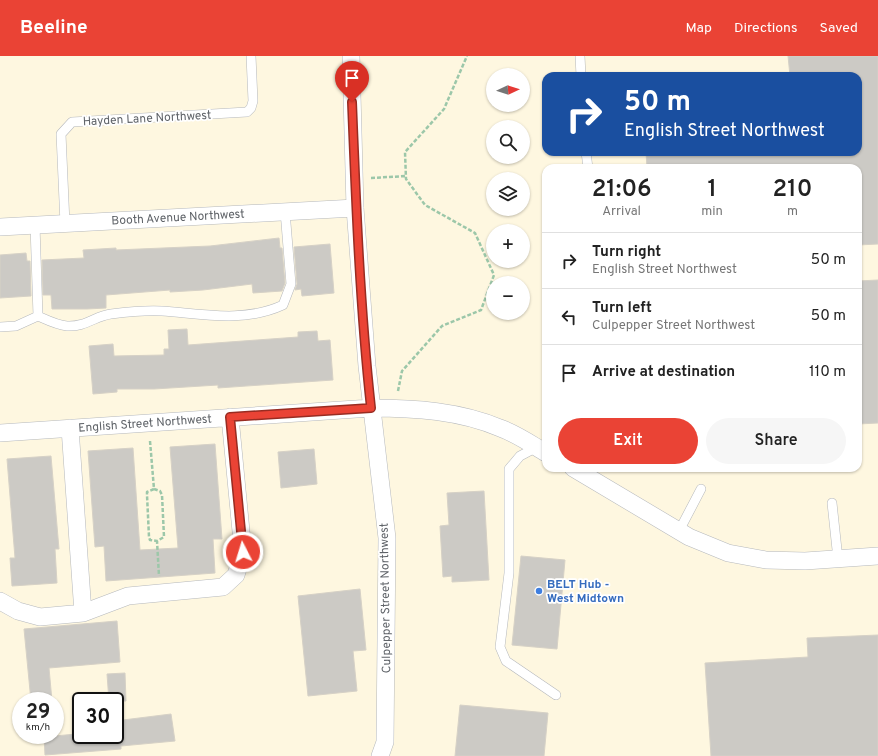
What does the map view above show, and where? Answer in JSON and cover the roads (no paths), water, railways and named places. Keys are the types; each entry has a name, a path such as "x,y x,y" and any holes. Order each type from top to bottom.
{"street":[{"name":"Culpepper Street Northwest","path":"351,56 356,208 367,366 387,538 386,742 380,756"},
{"name":"Booth Avenue Northwest","path":"0,227 356,208"},
{"name":"English Street Northwest","path":"0,433 371,408 395,408 435,411 470,418 500,428 541,450"},
{"path":"0,601 18,610 40,617 83,613 128,596 223,587 236,575 243,552 230,417"},
{"path":"70,428 83,613"},
{"path":"580,472 689,537 728,552 766,560 805,561 878,556"}],"lane":[{"name":"Hayden Lane Northwest","path":"65,224 61,134 72,122 247,112 251,108 253,101 251,56"},
{"path":"580,56 581,72"},
{"path":"0,327 16,326 38,316 67,326 87,324 109,314 161,311 208,316 269,312 283,305 291,284 285,212"},
{"path":"35,226 38,316"},
{"path":"541,450 520,456 509,469 509,573 500,647 506,661 556,695"},
{"path":"680,531 701,489"},
{"path":"832,503 838,558"}],"place":[{"name":"BELT Hub - West Midtown","path":"539,591"}]}
